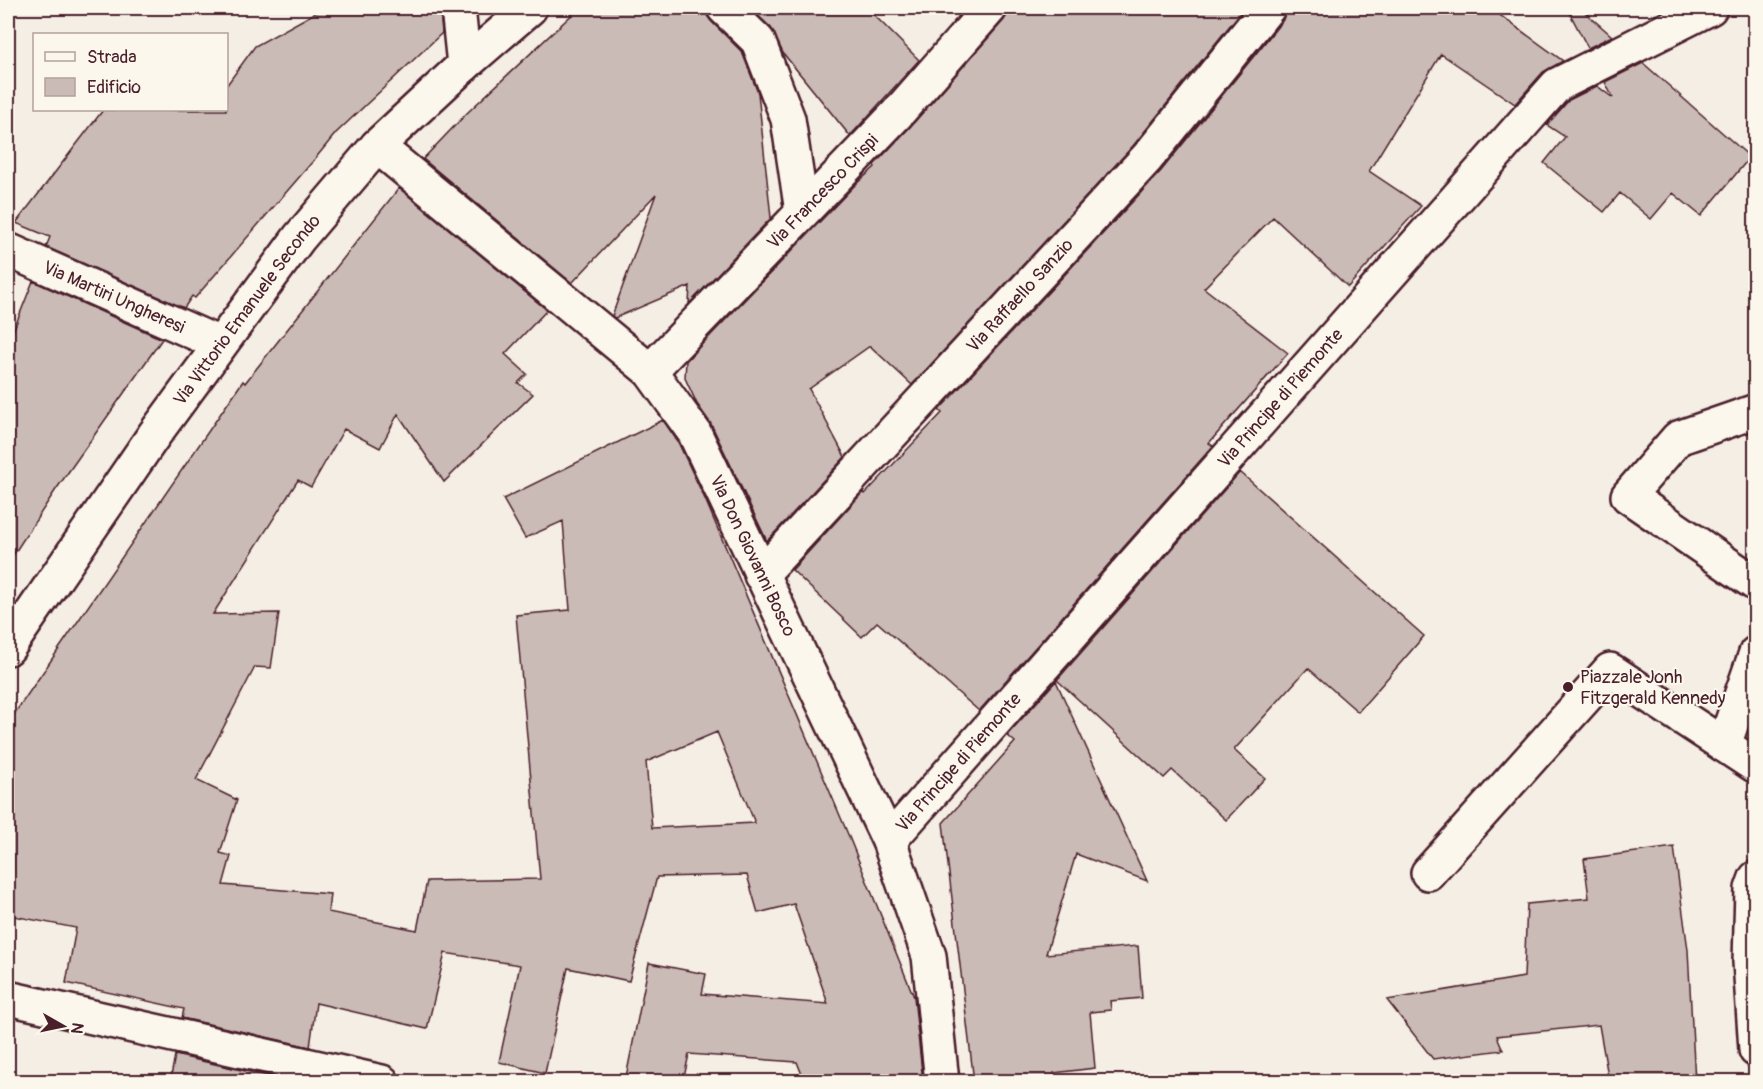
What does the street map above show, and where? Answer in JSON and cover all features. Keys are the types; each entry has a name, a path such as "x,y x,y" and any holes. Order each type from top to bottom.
{"street":[{"path":"458,8 464,65"},
{"name":"Via Vittorio Emanuele Secondo","path":"8,648 154,435 299,238 377,146 464,65 530,8"},
{"path":"724,8 758,41 788,119 802,212"},
{"name":"Via Francesco Crispi","path":"650,370 896,115 990,8"},
{"name":"Via Raffaello Sanzio","path":"761,575 1147,158 1268,8"},
{"name":"Via Principe di Piemonte","path":"889,841 1557,85 1710,8"},
{"name":"Via Don Giovanni Bosco","path":"377,146 650,370 694,432 889,841 929,956 942,1082"},
{"name":"Via Martiri Ungheresi","path":"8,250 220,345"},
{"path":"1755,411 1678,438 1628,495 1755,584"},
{"path":"1724,745 1755,653"},
{"path":"1428,873 1610,670 1755,766"},
{"path":"1755,878 1752,890 1750,962 1755,1050"},
{"path":"8,998 382,1082"}],"building":[{"path":"324,8 440,8 442,33 336,133 195,298 192,296 184,308 46,247 50,237 16,223 102,111 228,111 228,83 255,46"},
{"path":"579,8 706,8 706,14 711,21 742,52 758,93 771,218 689,304 690,286 615,318 612,316 656,194 572,283 423,159 467,113"},
{"path":"750,8 867,8 919,60 850,136 783,53 771,28"},
{"path":"1011,8 1244,8 1133,146 912,385 870,346 809,389 845,457 767,541 711,424 697,404 685,378 686,361 875,167 874,165 1004,20"},
{"path":"1286,8 1490,8 1563,61 1543,72 1515,104 1441,54 1369,171 1421,206 1348,287 1273,217 1204,288 1288,353 1209,443 1213,446 979,711 877,622 862,637 792,570 863,492 865,494 942,413 939,410 1161,171 1283,20"},
{"path":"1567,8 1580,8 1612,36 1588,48"},
{"path":"1643,63 1750,157 1701,216 1673,193 1651,219 1620,193 1604,212 1544,163 1565,137 1547,125 1569,100 1597,86 1613,98 1605,82"},
{"path":"399,188 547,310 505,354 527,374 518,383 533,394 444,482 398,414 380,448 344,429 311,487 298,480 213,614 279,613 271,668 255,667 196,780 237,800 220,853 231,856 223,885 330,894 328,912 417,930 427,881 540,879 516,615 570,610 563,521 525,538 503,499 663,420 678,442 705,499 847,832 914,997 923,1082 805,1082 797,1062 689,1054 683,1082 625,1082 649,963 706,974 702,994 828,1004 794,904 758,913 747,875 657,877 629,981 568,968 545,1073 499,1062 520,965 445,953 427,1029 316,1003 310,1047 182,1018 184,1009 66,983 76,928 8,915 8,723 243,381 245,383","holes":["717,732 755,823 652,828 646,762"]},
{"path":"33,281 162,339 55,491 8,563 8,344"},
{"path":"1240,472 1424,636 1358,712 1308,668 1234,750 1265,778 1226,820 1172,770 1164,778 1057,680"},
{"path":"1056,681 1147,881 1076,854 1046,954 1138,946 1142,998 1110,1001 1111,1010 1090,1012 1095,1068 1054,1073 1055,1082 974,1082 943,823 1015,742 1007,735"},
{"path":"1674,847 1688,950 1695,1082 1609,1082 1599,1025 1497,1036 1503,1050 1433,1059 1387,1000 1524,977 1527,904 1589,898 1584,859"},
{"path":"175,1055 294,1082 170,1082"}],"place":[{"name":"Piazzale Jonh Fitzgerald Kennedy","path":"1568,687"}]}
